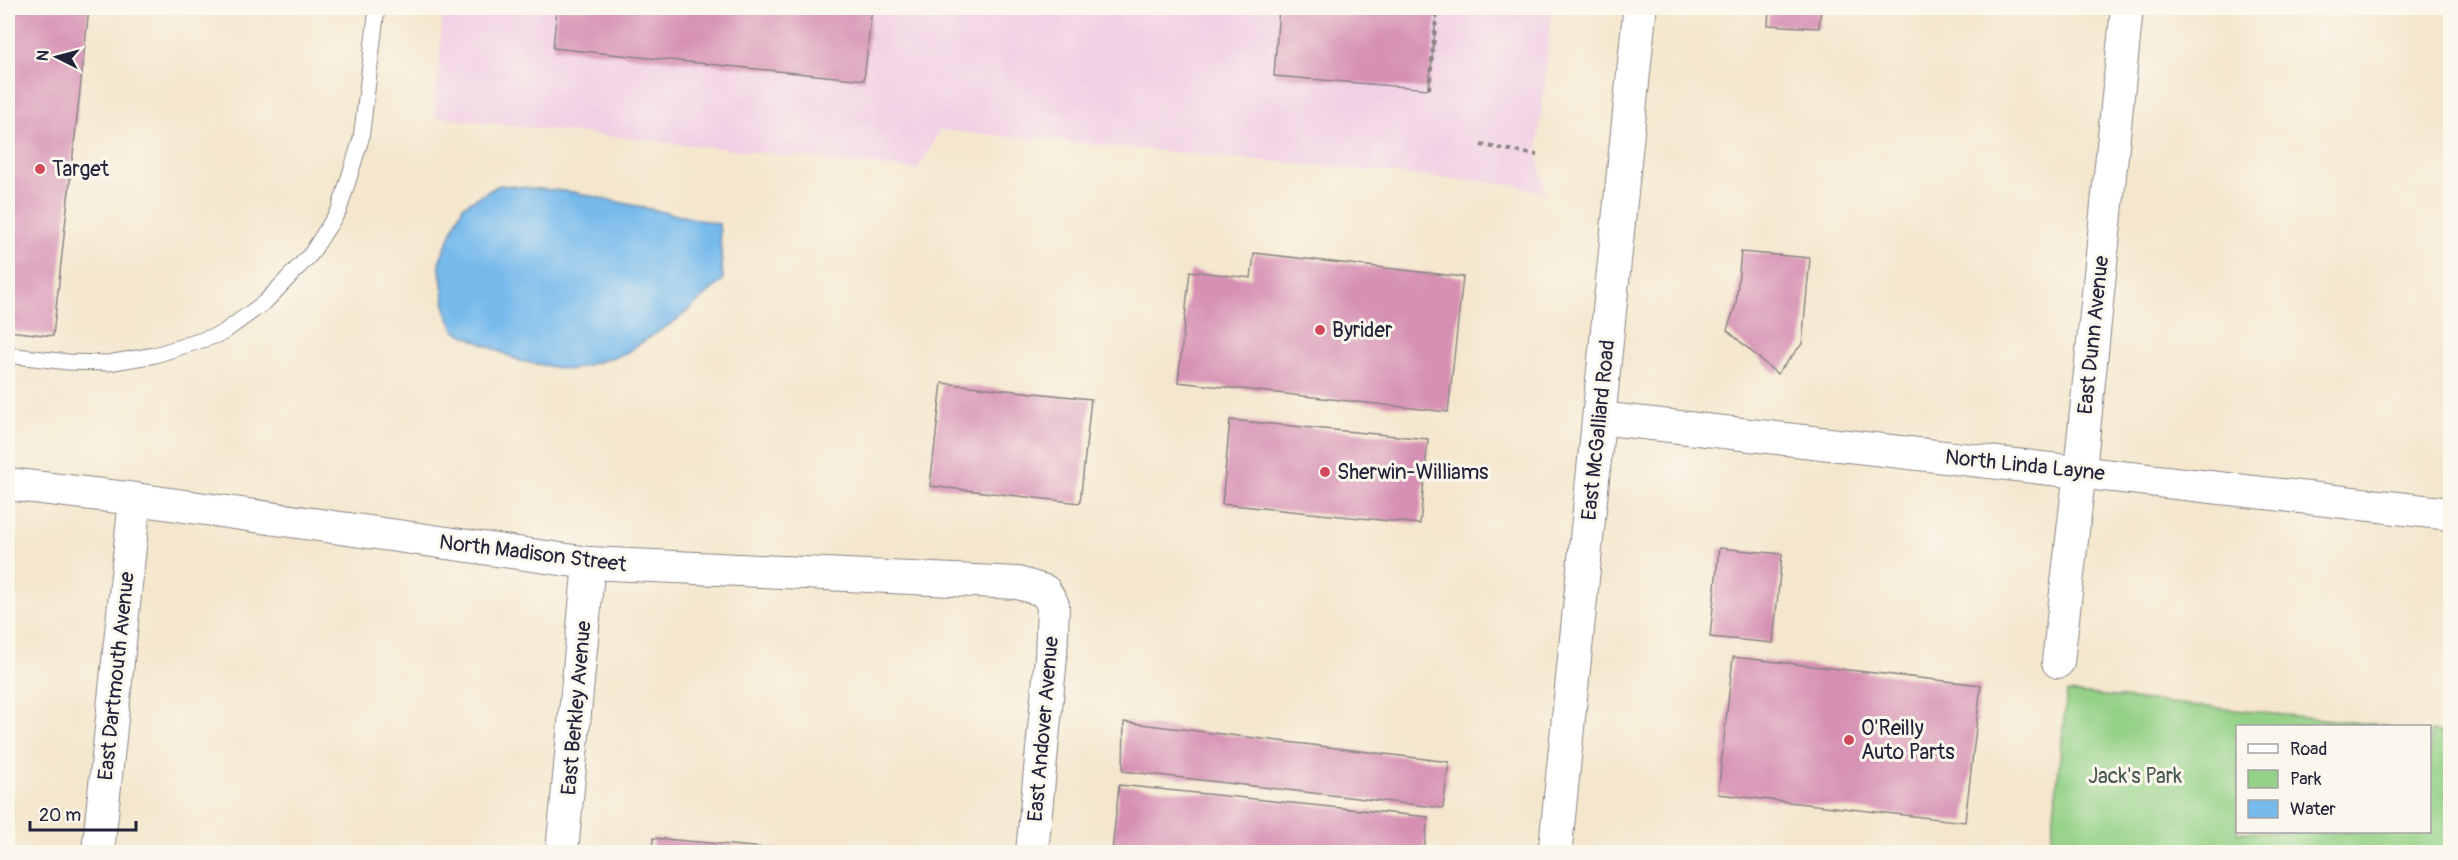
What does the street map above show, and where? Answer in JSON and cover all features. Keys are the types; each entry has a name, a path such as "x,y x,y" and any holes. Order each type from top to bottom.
{"main road":[{"name":"East McGalliard Road","path":"1555,852 1640,8"}],"street":[{"name":"East Dunn Avenue","path":"2058,662 2127,8"},
{"name":"North Linda Layne","path":"1599,418 2080,470 2451,514"},
{"name":"North Madison Street","path":"8,484 135,499 589,562 1018,584 1045,591 1053,605"},
{"name":"East Dartmouth Avenue","path":"98,852 135,499"},
{"name":"East Berkley Avenue","path":"562,852 589,562"},
{"name":"East Andover Avenue","path":"1032,852 1051,657 1053,605"}],"lane":[{"path":"8,356 108,363 155,356 221,334 265,302 311,254 339,210 361,139 377,8"}],"path":[{"path":"1429,89 1437,8"},
{"path":"1481,145 1538,154"}],"shaded area":[{"path":"443,8 1552,8 1537,155 1546,194 1517,185 940,130 918,170 435,117"}],"green space":[{"name":"Jack's Park","path":"2067,692 2380,725 2236,725 2236,833 2431,833 2431,731 2450,733 2450,852 2050,852"}],"water":[{"path":"499,185 573,192 719,224 723,280 678,319 624,354 571,370 520,361 455,331 446,312 439,262 463,206"}],"building":[{"name":"Target","path":"8,8 89,8 53,336 8,331"},
{"path":"557,8 872,8 864,80 553,48"},
{"path":"1279,8 1437,8 1429,89 1274,76"},
{"path":"1769,8 1821,8 1819,28 1768,25"},
{"path":"1741,252 1810,258 1802,344 1777,374 1727,330 1736,304"},
{"name":"Byrider","path":"1254,253 1463,277 1448,412 1178,382 1190,271 1251,278"},
{"path":"942,383 1091,399 1080,503 930,486"},
{"name":"Sherwin-Williams","path":"1230,420 1428,439 1420,524 1222,504"},
{"path":"1719,548 1782,554 1773,643 1710,637"},
{"name":"O'Reilly Auto Parts","path":"1733,657 1981,685 1965,822 1718,794"},
{"path":"1124,722 1449,762 1443,808 1123,771"},
{"path":"1119,785 1428,817 1424,852 1112,852"},
{"path":"653,838 788,850 788,852 652,852"}],"place":[{"name":"Target","path":"40,169"},
{"name":"Byrider","path":"1320,330"},
{"name":"Sherwin-Williams","path":"1325,472"},
{"name":"O'Reilly Auto Parts","path":"1849,740"}]}
